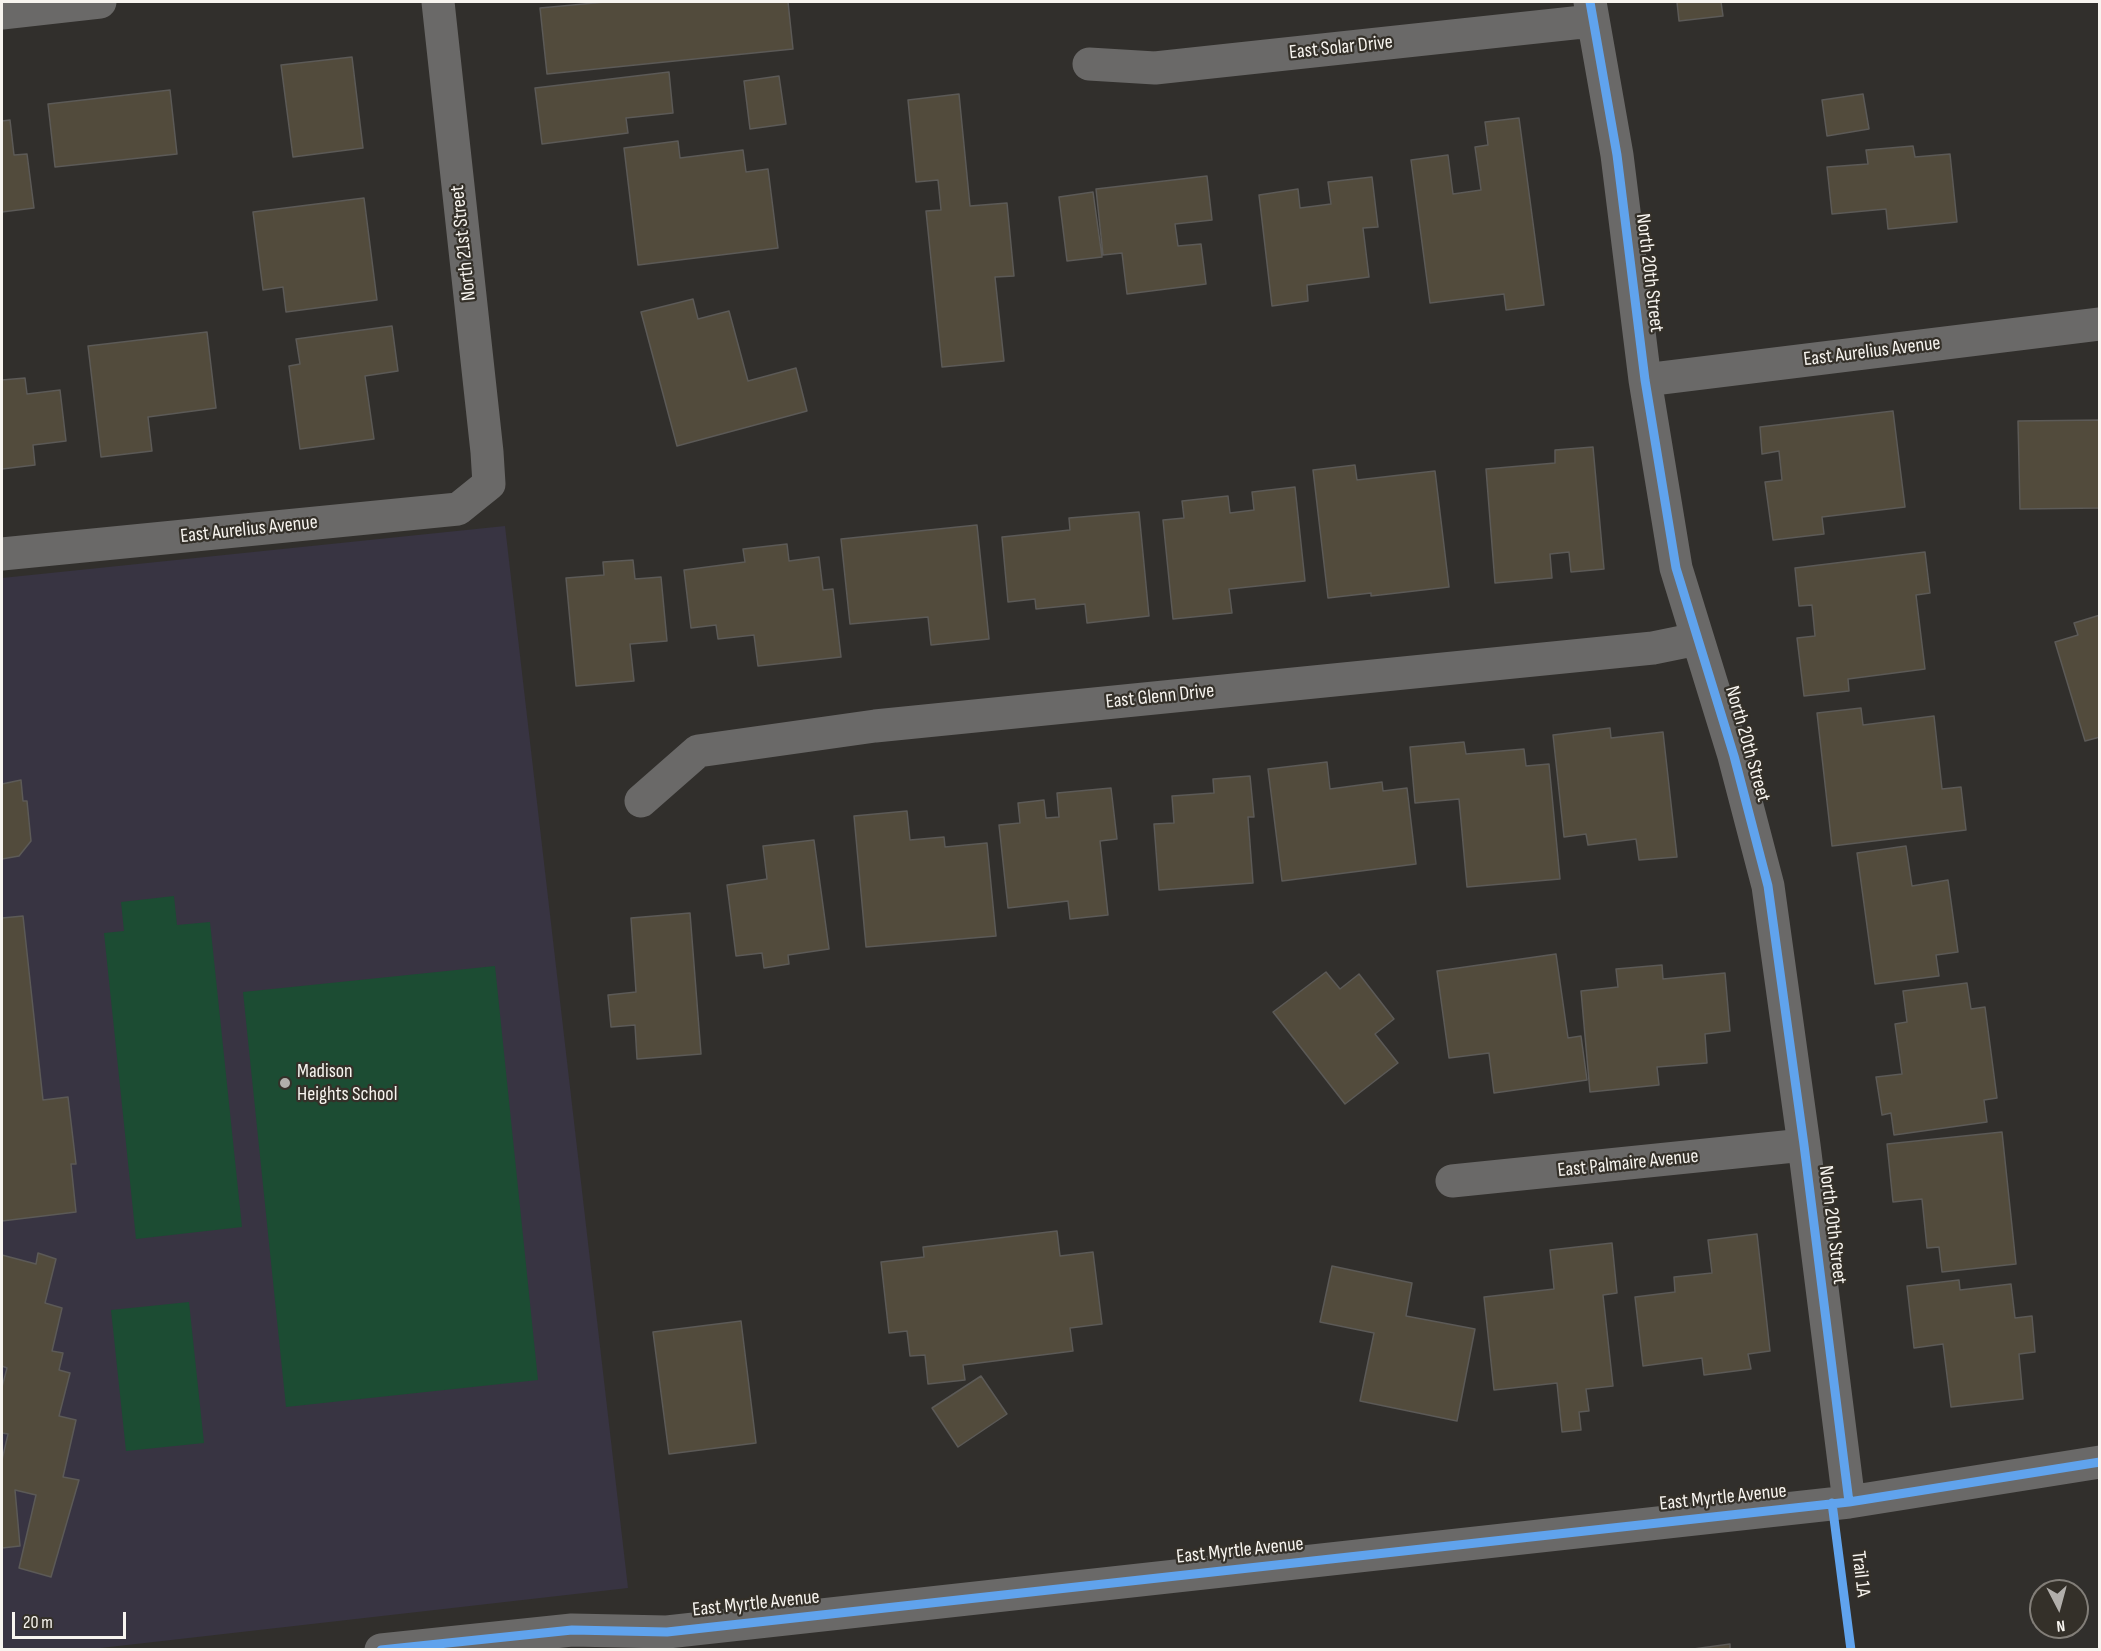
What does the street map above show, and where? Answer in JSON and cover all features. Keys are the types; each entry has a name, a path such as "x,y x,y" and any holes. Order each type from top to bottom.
{"street":[{"path":"2,12 100,2"},
{"name":"North 21st Street","path":"438,2 489,484"},
{"name":"East Solar Drive","path":"1089,64 1155,68 1591,11"},
{"name":"North 20th Street","path":"1591,11 1617,155 1645,380 1661,489 1676,568 1734,756 1768,886 1804,1145 1840,1503"},
{"name":"East Aurelius Avenue","path":"1645,380 2100,324"},
{"name":"East Aurelius Avenue","path":"2,554 458,509 489,484"},
{"name":"East Glenn Drive","path":"641,801 698,751 875,726 1653,648 1697,639"},
{"name":"East Palmaire Avenue","path":"1452,1181 1804,1145"},
{"name":"East Myrtle Avenue","path":"381,1650 572,1630 668,1641 1840,1503 2100,1462"}],"shaded area":[{"name":"Madison Heights School","path":"505,526 628,1588 92,1649 2,1649 2,578"}],"green space":[{"path":"174,896 177,925 210,922 242,1227 136,1239 104,933 124,931 121,902"},
{"path":"495,966 538,1380 286,1407 243,992"},
{"path":"189,1302 204,1443 126,1451 111,1310"}],"building":[{"path":"605,2 788,2 793,49 547,74 540,8"},
{"path":"1677,2 1721,2 1723,16 1679,21"},
{"path":"352,57 363,148 293,157 281,65"},
{"path":"669,72 673,113 626,118 628,133 542,144 535,88"},
{"path":"779,76 786,124 750,129 744,81"},
{"path":"170,90 177,154 55,167 48,104"},
{"path":"959,94 970,206 1007,203 1014,276 995,277 1004,361 942,367 926,211 941,210 938,180 916,182 908,100"},
{"path":"1863,94 1869,129 1827,136 1822,100"},
{"path":"1519,118 1544,305 1506,310 1504,294 1430,303 1411,160 1448,155 1453,194 1481,190 1475,147 1488,145 1485,122"},
{"path":"10,120 14,155 27,154 34,208 2,212 2,121"},
{"path":"678,141 680,158 743,150 746,172 768,169 778,248 638,265 624,148"},
{"path":"1913,146 1915,157 1950,154 1957,222 1888,229 1886,209 1832,214 1827,167 1868,164 1866,150"},
{"path":"1207,176 1212,220 1175,224 1178,246 1201,244 1206,284 1127,294 1122,253 1103,255 1096,189"},
{"path":"1372,177 1378,227 1363,228 1369,277 1307,285 1308,301 1272,306 1259,195 1298,189 1300,208 1331,204 1328,182"},
{"path":"1093,192 1102,257 1067,261 1059,197"},
{"path":"364,198 377,300 286,312 283,287 263,290 253,212"},
{"path":"693,299 698,319 729,311 748,381 796,368 807,411 677,446 641,312"},
{"path":"392,326 398,371 365,376 374,439 300,449 289,366 300,364 296,339"},
{"path":"207,332 216,408 148,417 152,451 101,457 88,346"},
{"path":"25,378 27,394 60,390 66,441 33,445 35,465 2,469 2,380"},
{"path":"1893,411 1905,507 1822,517 1824,534 1773,540 1765,482 1782,480 1779,451 1762,454 1760,427"},
{"path":"2100,420 2100,508 2020,509 2018,421"},
{"path":"1593,447 1604,569 1571,572 1569,552 1550,554 1552,578 1495,583 1486,469 1555,463 1555,450"},
{"path":"1355,465 1357,480 1435,471 1449,587 1371,596 1371,593 1328,598 1313,470"},
{"path":"1295,487 1305,581 1229,589 1232,613 1173,619 1163,520 1184,518 1182,501 1228,496 1230,513 1254,510 1252,492"},
{"path":"1139,512 1149,616 1087,623 1085,604 1036,609 1035,599 1008,602 1002,537 1070,530 1069,518"},
{"path":"977,525 989,639 931,645 928,617 850,624 841,539"},
{"path":"787,544 789,561 819,557 823,590 833,589 841,657 758,666 754,635 718,639 716,625 691,628 684,570 745,562 743,549"},
{"path":"1925,552 1930,593 1916,595 1925,669 1848,679 1849,691 1804,696 1797,638 1815,636 1812,605 1799,606 1795,568"},
{"path":"633,560 635,579 661,577 667,641 630,644 634,681 576,686 566,578 604,575 603,562"},
{"path":"2100,615 2100,737 2085,741 2055,642 2078,635 2074,623"},
{"path":"1861,708 1863,725 1934,716 1942,789 1961,787 1966,830 1832,846 1817,713"},
{"path":"1610,728 1611,738 1663,732 1677,857 1639,860 1636,839 1588,845 1586,834 1564,837 1553,735"},
{"path":"1464,742 1466,754 1524,749 1526,766 1549,764 1560,879 1467,887 1459,799 1415,803 1410,747"},
{"path":"1327,762 1330,789 1382,782 1383,791 1407,788 1416,864 1282,881 1268,769"},
{"path":"1250,776 1254,817 1248,817 1253,883 1159,890 1154,824 1174,823 1172,796 1214,793 1213,779"},
{"path":"21,780 23,801 27,801 31,841 19,856 2,859 2,784"},
{"path":"1111,788 1117,839 1100,841 1108,915 1070,919 1068,901 1008,908 999,825 1020,823 1018,803 1044,800 1046,818 1059,817 1057,793"},
{"path":"907,811 910,840 944,837 945,847 987,843 996,936 866,947 854,816"},
{"path":"814,840 829,949 788,955 789,964 764,968 762,953 736,956 727,885 767,879 763,846"},
{"path":"1906,846 1912,886 1948,880 1958,952 1936,955 1939,976 1875,984 1857,853"},
{"path":"690,913 701,1054 637,1059 635,1025 611,1027 608,995 636,992 631,918"},
{"path":"23,916 43,1100 68,1097 76,1164 71,1164 76,1212 2,1221 2,918"},
{"path":"1556,954 1568,1038 1581,1036 1587,1080 1494,1093 1489,1053 1449,1058 1437,971"},
{"path":"1662,965 1663,979 1725,973 1730,1031 1705,1034 1707,1063 1657,1067 1659,1085 1590,1092 1581,991 1618,987 1616,969"},
{"path":"1326,972 1340,989 1359,974 1394,1019 1375,1034 1398,1063 1345,1104 1273,1012"},
{"path":"1967,983 1971,1009 1985,1007 1997,1098 1984,1100 1987,1122 1894,1135 1891,1113 1882,1115 1876,1077 1902,1074 1895,1024 1907,1022 1903,991"},
{"path":"2002,1132 2016,1264 1942,1272 1939,1247 1927,1248 1922,1199 1893,1202 1887,1144"},
{"path":"1057,1231 1060,1256 1093,1252 1102,1324 1070,1328 1073,1351 963,1365 965,1380 928,1384 925,1355 910,1356 907,1331 889,1333 881,1262 924,1257 923,1247"},
{"path":"1757,1234 1770,1351 1748,1354 1751,1369 1704,1375 1702,1358 1643,1366 1635,1297 1675,1292 1674,1277 1712,1273 1708,1240"},
{"path":"1612,1243 1617,1293 1603,1295 1613,1386 1586,1389 1589,1411 1579,1412 1581,1430 1562,1432 1557,1383 1494,1390 1484,1297 1554,1289 1550,1250"},
{"path":"38,1253 56,1259 45,1303 62,1308 52,1351 63,1353 59,1370 70,1373 59,1416 76,1420 63,1477 79,1480 51,1577 19,1568 36,1495 15,1490 20,1546 2,1548 2,1460 8,1434 2,1433 2,1387 7,1368 2,1366 2,1255 36,1264"},
{"path":"1332,1266 1412,1283 1406,1316 1475,1329 1457,1421 1360,1401 1374,1333 1320,1322"},
{"path":"1959,1280 1960,1290 2011,1284 2015,1318 2032,1316 2035,1352 2019,1354 2023,1399 1951,1407 1943,1344 1914,1348 1907,1286"},
{"path":"741,1321 756,1443 669,1454 653,1332"},
{"path":"981,1376 1007,1414 958,1447 932,1408"},
{"path":"1730,1644 1730,1650 1686,1650"}],"cycle path":[{"path":"1590,2 1617,155 1645,380 1676,568 1734,756 1768,886 1804,1145 1849,1502"},
{"path":"381,1650 572,1630 667,1632 1849,1502 2100,1462"},
{"name":"Trail 1A","path":"1832,1503 1851,1650"}],"place":[{"name":"Madison Heights School","path":"285,1083"}]}
